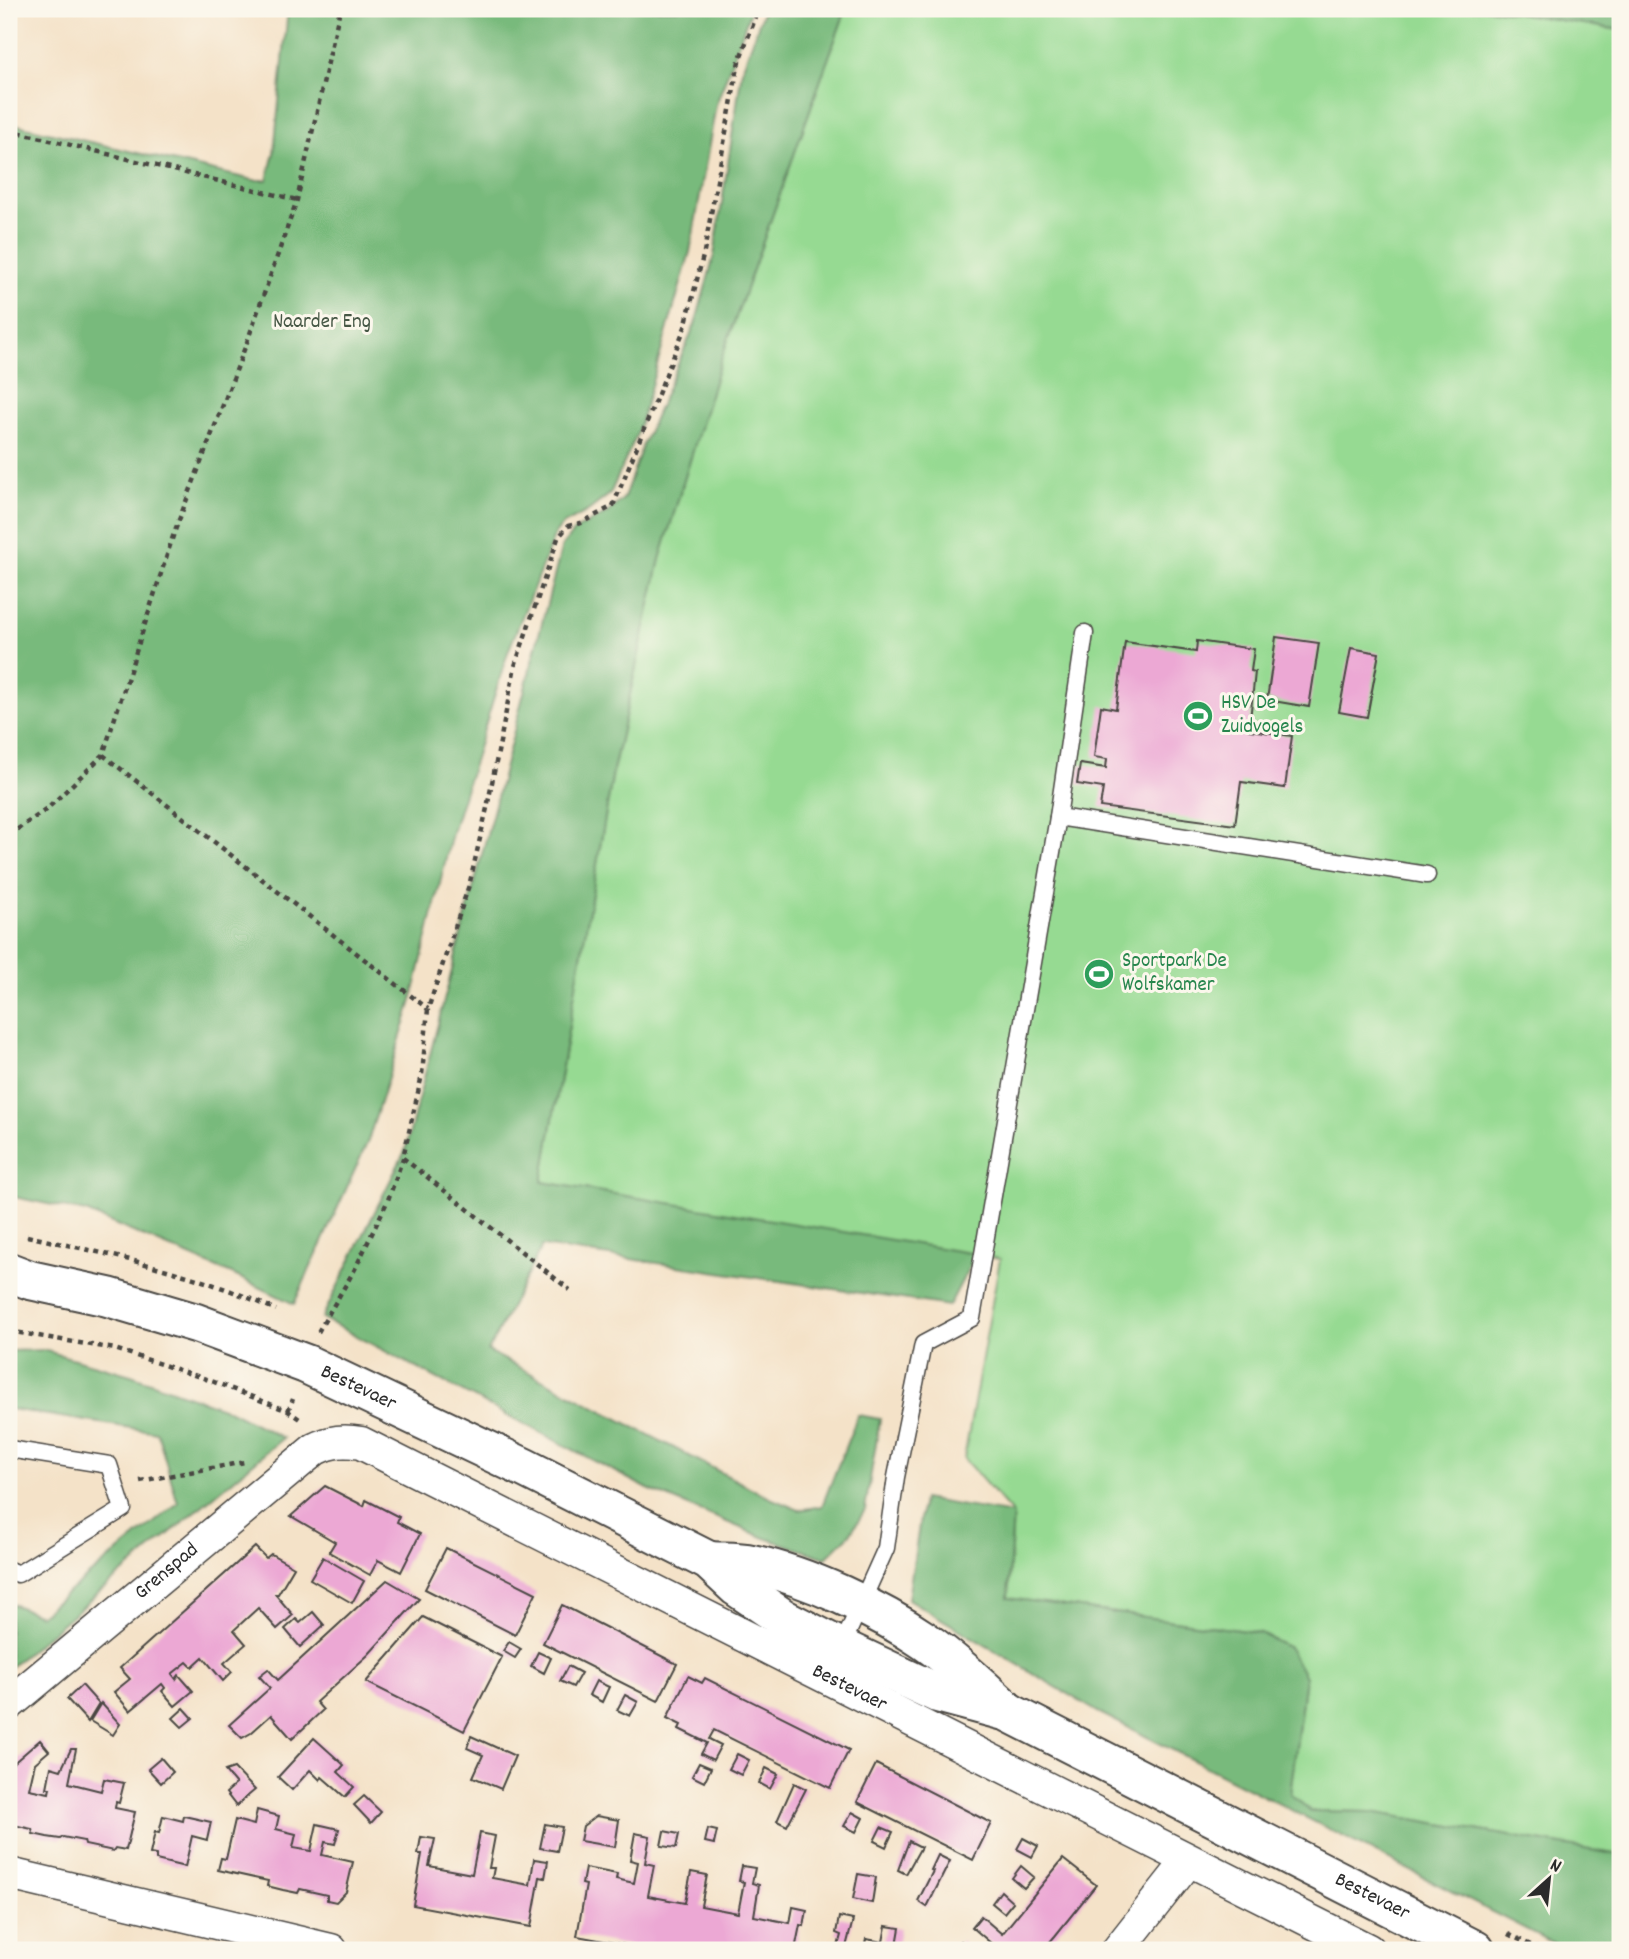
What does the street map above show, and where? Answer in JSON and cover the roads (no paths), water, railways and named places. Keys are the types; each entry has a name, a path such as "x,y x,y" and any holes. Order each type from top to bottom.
{"main road":[{"name":"Bestevaer","path":"16,1278 108,1297 196,1322 306,1364 525,1468 709,1561 737,1587 784,1619 841,1648 937,1693 1008,1712 1475,1950"},
{"name":"Bestevaer","path":"709,1561 751,1564 819,1586 861,1606 928,1643 969,1675 1008,1712"}],"street":[{"name":"Bestevaer","path":"327,1443 346,1440 379,1451 1368,1950"},
{"name":"Grenspad","path":"9,1704 315,1449 327,1443"},
{"path":"1118,1950 1188,1861"},
{"path":"9,1874 239,1940 331,1950"}],"lane":[{"path":"841,1648 886,1548 896,1477 923,1344 972,1318 1058,817 1085,633"},
{"path":"1058,817 1427,875"},
{"path":"9,1449 109,1465 122,1509 18,1574 9,1570"}],"place":[{"name":"HSV De Zuidvogels","path":"1198,716"},
{"name":"Sportpark De Wolfskamer","path":"1099,974"}],"park label":[{"name":"Naarder Eng","path":"322,323"}]}
